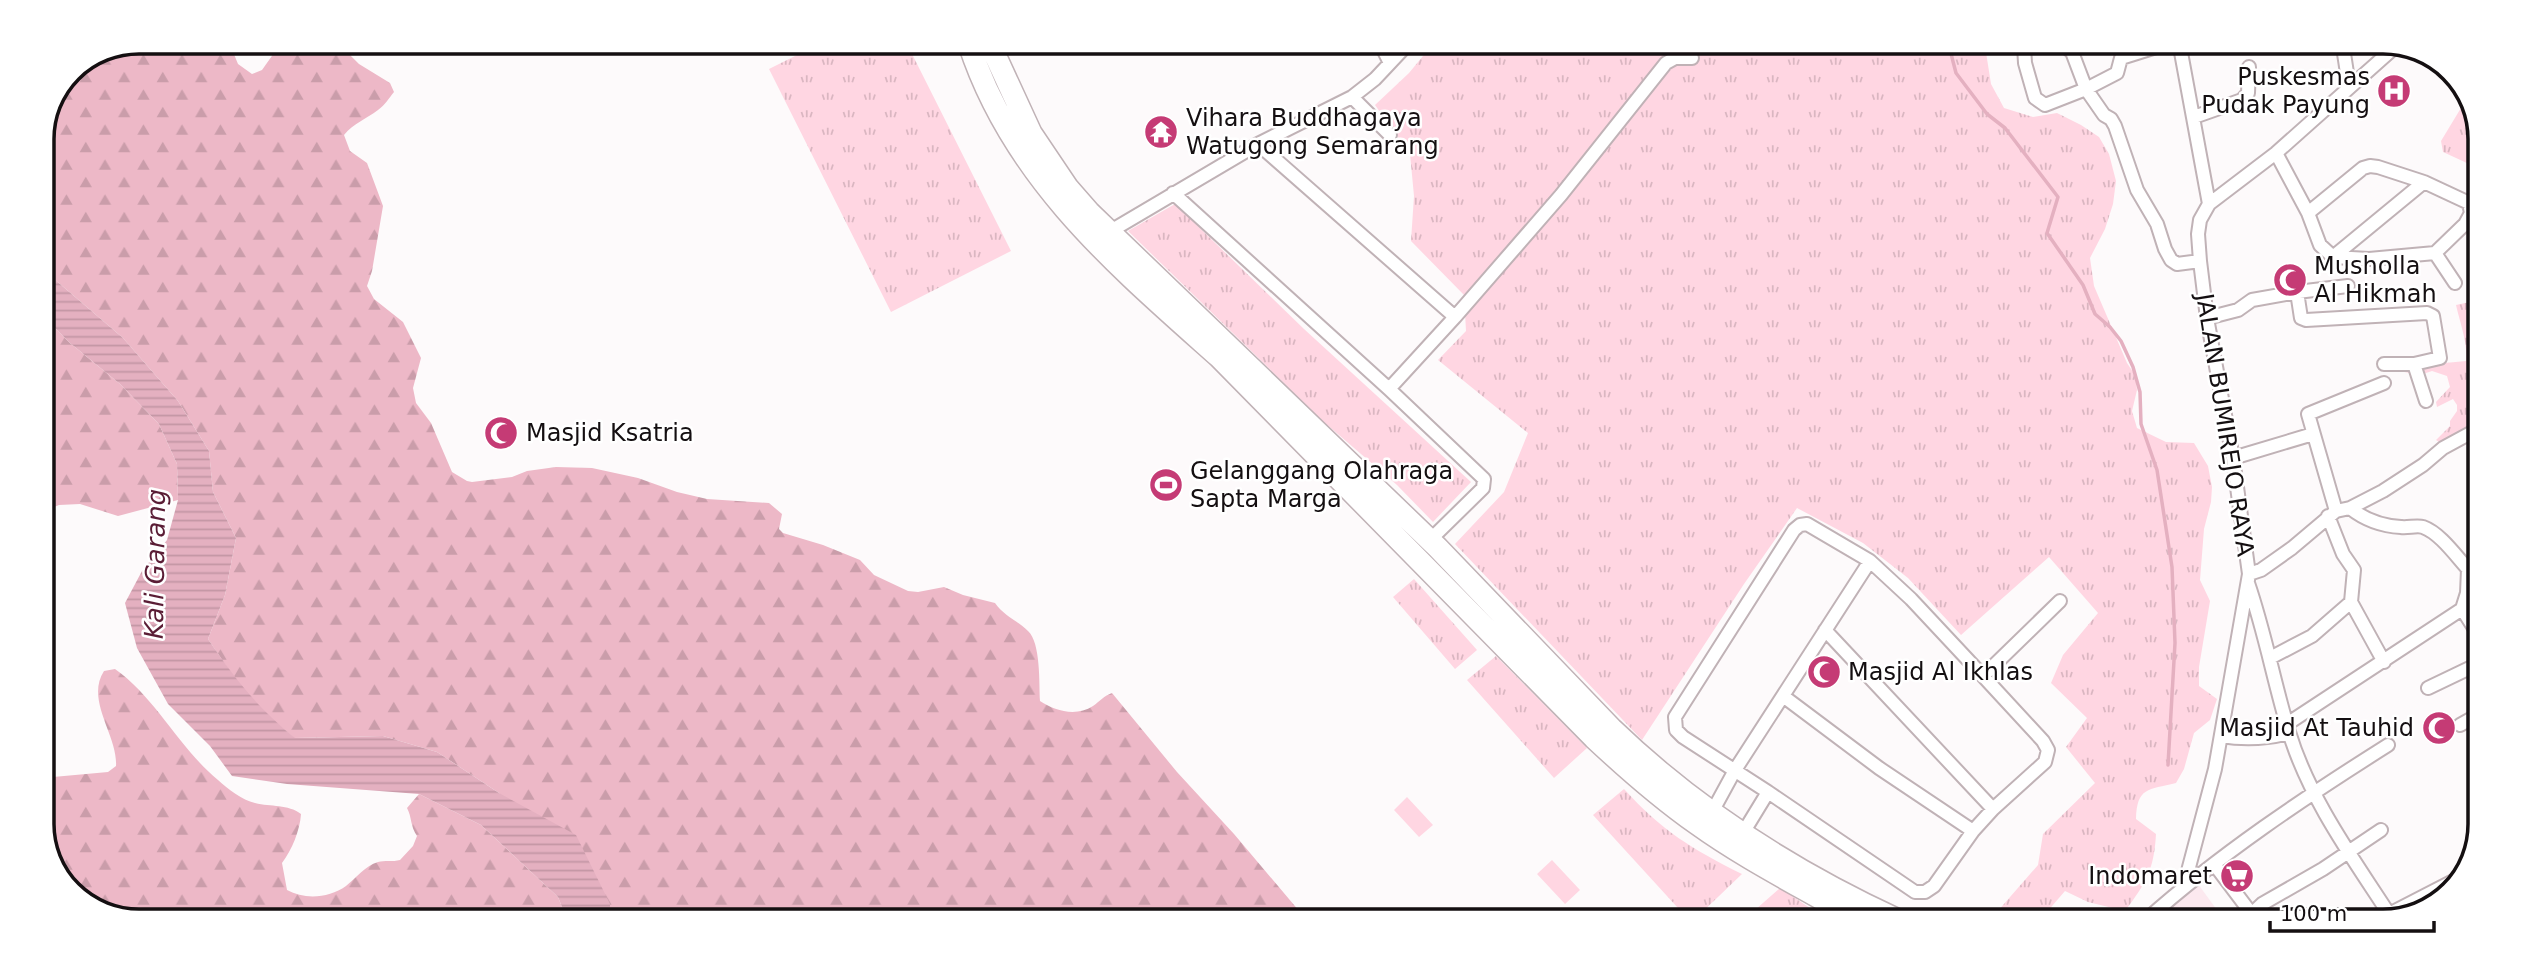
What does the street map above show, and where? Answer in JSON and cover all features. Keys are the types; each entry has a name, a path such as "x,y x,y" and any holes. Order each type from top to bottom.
{"highway":[{"path":"974,54 991,96 1015,142 1055,200 1097,245 1241,369 1430,540 1637,753 1711,814 1739,841 1841,909"},
{"path":"995,54 1037,142 1068,188 1109,232 1204,321 1241,369 1623,765 1695,823 1739,841 1875,909"}],"street":[{"path":"1386,54 1391,63"},
{"path":"1109,232 1258,144 1352,97 1375,79 1399,54"},
{"path":"2024,54 2032,92 2045,105 2087,89 2118,73 2121,58 2133,54"},
{"path":"2073,54 2087,89 2104,115 2111,119 2115,126 2137,190 2157,224 2172,260 2177,264 2200,261"},
{"name":"JALAN BUMIREJO RAYA","path":"2181,54 2209,204 2200,220 2200,261 2207,318 2233,458 2248,577 2215,769 2184,886"},
{"path":"2344,54 2349,86"},
{"path":"2209,204 2276,153 2386,54"},
{"path":"1389,389 1553,204 1665,63 1675,58 1692,58"},
{"path":"2194,117 2242,100 2248,93 2249,67"},
{"path":"1352,97 1391,135"},
{"path":"1258,144 1455,317"},
{"path":"2276,153 2308,213 2320,245 2333,257 2369,259 2435,253 2465,224 2468,218"},
{"path":"2308,213 2363,168 2371,166 2424,182 2468,203"},
{"path":"2333,257 2424,182"},
{"path":"1173,193 1484,479 1483,488 1430,540"},
{"path":"2435,253 2455,283"},
{"path":"2207,318 2238,310 2252,300 2348,286"},
{"path":"2297,292 2301,318 2306,320 2429,314 2434,319 2440,358 2414,364 2384,365"},
{"path":"2414,364 2426,401"},
{"path":"2384,383 2311,411 2308,417 2343,554 2354,570 2351,602 2384,662"},
{"path":"2233,458 2313,434"},
{"path":"2386,909 2314,791 2288,728 2248,577 2292,548 2332,514 2383,491 2423,465 2443,448 2468,434"},
{"path":"2350,508 2361,517 2379,524 2422,527 2468,562"},
{"path":"1807,524 1870,561 1983,676 2043,741 2048,750 2045,762 1993,809 1973,831 1934,886 1925,892 1915,891 1676,730 1675,717 1794,530 1807,524"},
{"path":"1711,814 1735,771 1870,561"},
{"path":"2221,736 2261,739 2288,728 2335,691 2384,662 2462,609 2468,593"},
{"path":"1983,676 2060,601"},
{"path":"2270,658 2312,636 2351,602"},
{"path":"2462,609 2468,618"},
{"path":"1825,630 1993,809"},
{"path":"2428,688 2468,670"},
{"path":"1783,696 1879,768 1973,831"},
{"path":"2460,725 2468,720"},
{"path":"2158,909 2184,886 2314,791 2388,744"},
{"path":"1739,841 1768,792"},
{"path":"2256,909 2381,830"},
{"path":"2214,864 2242,909"},
{"path":"2407,905 2434,891"}],"shaded area":[{"path":"2198,884 2216,909 2170,909"}],"green space":[{"path":"140,54 234,54 238,64 252,74 262,70 273,54 349,54 359,64 390,83 394,92 385,104 344,135 350,151 367,163 383,206 367,286 374,299 403,322 421,358 413,388 416,403 431,423 452,472 472,482 512,477 527,471 556,467 592,468 638,478 707,499 769,503 782,514 779,529 783,533 860,560 874,575 908,591 944,587 995,603 1032,637 1038,664 1040,701 1052,708 1073,712 1093,706 1112,693 1177,772 1297,909 609,909 609,904 499,793 437,752 383,736 294,738 262,711 237,682 208,639 225,595 236,538 213,492 209,451 178,401 123,338 54,279 56,123 61,107 79,79 107,61"},
{"path":"799,54 912,54 1011,251 891,312 769,69"},
{"path":"1425,54 1986,54 1991,84 2004,108 2033,117 2057,113 2099,137 2109,154 2116,181 2113,204 2105,229 2090,258 2094,286 2127,363 2135,375 2137,390 2132,411 2137,428 2166,442 2194,443 2208,466 2212,487 2204,529 2200,580 2210,601 2199,667 2199,686 2217,699 2210,720 2194,733 2184,769 2176,783 2151,789 2142,795 2139,801 2136,819 2156,834 2155,846 2148,876 2126,909 2088,902 2065,891 2049,909 2000,909 2038,865 2043,834 2095,783 2066,747 2087,718 2051,683 2063,655 2098,613 2049,557 1961,635 1908,578 1863,543 1797,508 1642,740 1455,544 1504,492 1528,433 1438,360 1466,331 1464,295 1411,241 1414,196 1410,154 1375,105"},
{"path":"2461,108 2468,134 2468,163 2443,152 2441,141"},
{"path":"1175,204 1304,329 1471,482 1433,522 1397,485 1325,423 1128,231"},
{"path":"2468,302 2468,428 2442,444 2436,440 2450,426 2450,421 2457,411 2453,399 2437,407 2436,402 2450,387 2447,376 2432,371 2420,375 2399,371 2398,364 2426,359 2445,363 2466,361 2465,340 2456,305"},
{"path":"54,327 120,384 159,424 177,464 178,500 118,516 80,504 54,507"},
{"path":"1414,579 1477,650 1455,669 1393,597"},
{"path":"1496,656 1587,748 1554,778 1467,680"},
{"path":"115,669 130,681 191,753 226,787 250,802 285,807 301,814 295,840 282,863 287,890 301,895 325,895 346,886 373,864 400,860 413,846 417,836 407,808 419,794 481,825 558,897 563,909 140,909 102,900 79,884 61,856 54,829 54,777 108,772 116,766 98,694 104,671"},
{"path":"1624,789 1678,838 1742,874 1705,909 1679,909 1593,815"},
{"path":"1407,797 1433,825 1419,837 1394,810"},
{"path":"1552,860 1580,890 1565,904 1537,874"},
{"path":"1780,888 1812,909 1756,909"}],"water":[{"name":"Kali Garang","path":"54,279 123,338 178,401 209,451 213,492 236,538 225,595 208,639 247,692 295,738 383,736 437,752 499,793 576,835 610,909 563,909 558,897 481,825 419,794 287,784 232,776 210,746 168,704 137,648 125,603 142,571 167,540 178,500 177,464 159,424 120,384 54,327"}],"waterway":[{"path":"1951,54 1956,73 1987,114 2005,128 2058,197 2047,233 2083,285 2095,314 2121,341 2133,367 2140,392 2141,424 2157,470 2172,567 2175,643 2168,765"}],"place":[{"name":"Puskesmas Pudak Payung","path":"2394,91"},
{"name":"Vihara Buddhagaya Watugong Semarang","path":"1161,132"},
{"name":"Musholla Al Hikmah","path":"2290,280"},
{"name":"Masjid Ksatria","path":"501,433"},
{"name":"Gelanggang Olahraga Sapta Marga","path":"1166,485"},
{"name":"Masjid Al Ikhlas","path":"1824,672"},
{"name":"Masjid At Tauhid","path":"2439,728"},
{"name":"Indomaret","path":"2237,876"}]}
